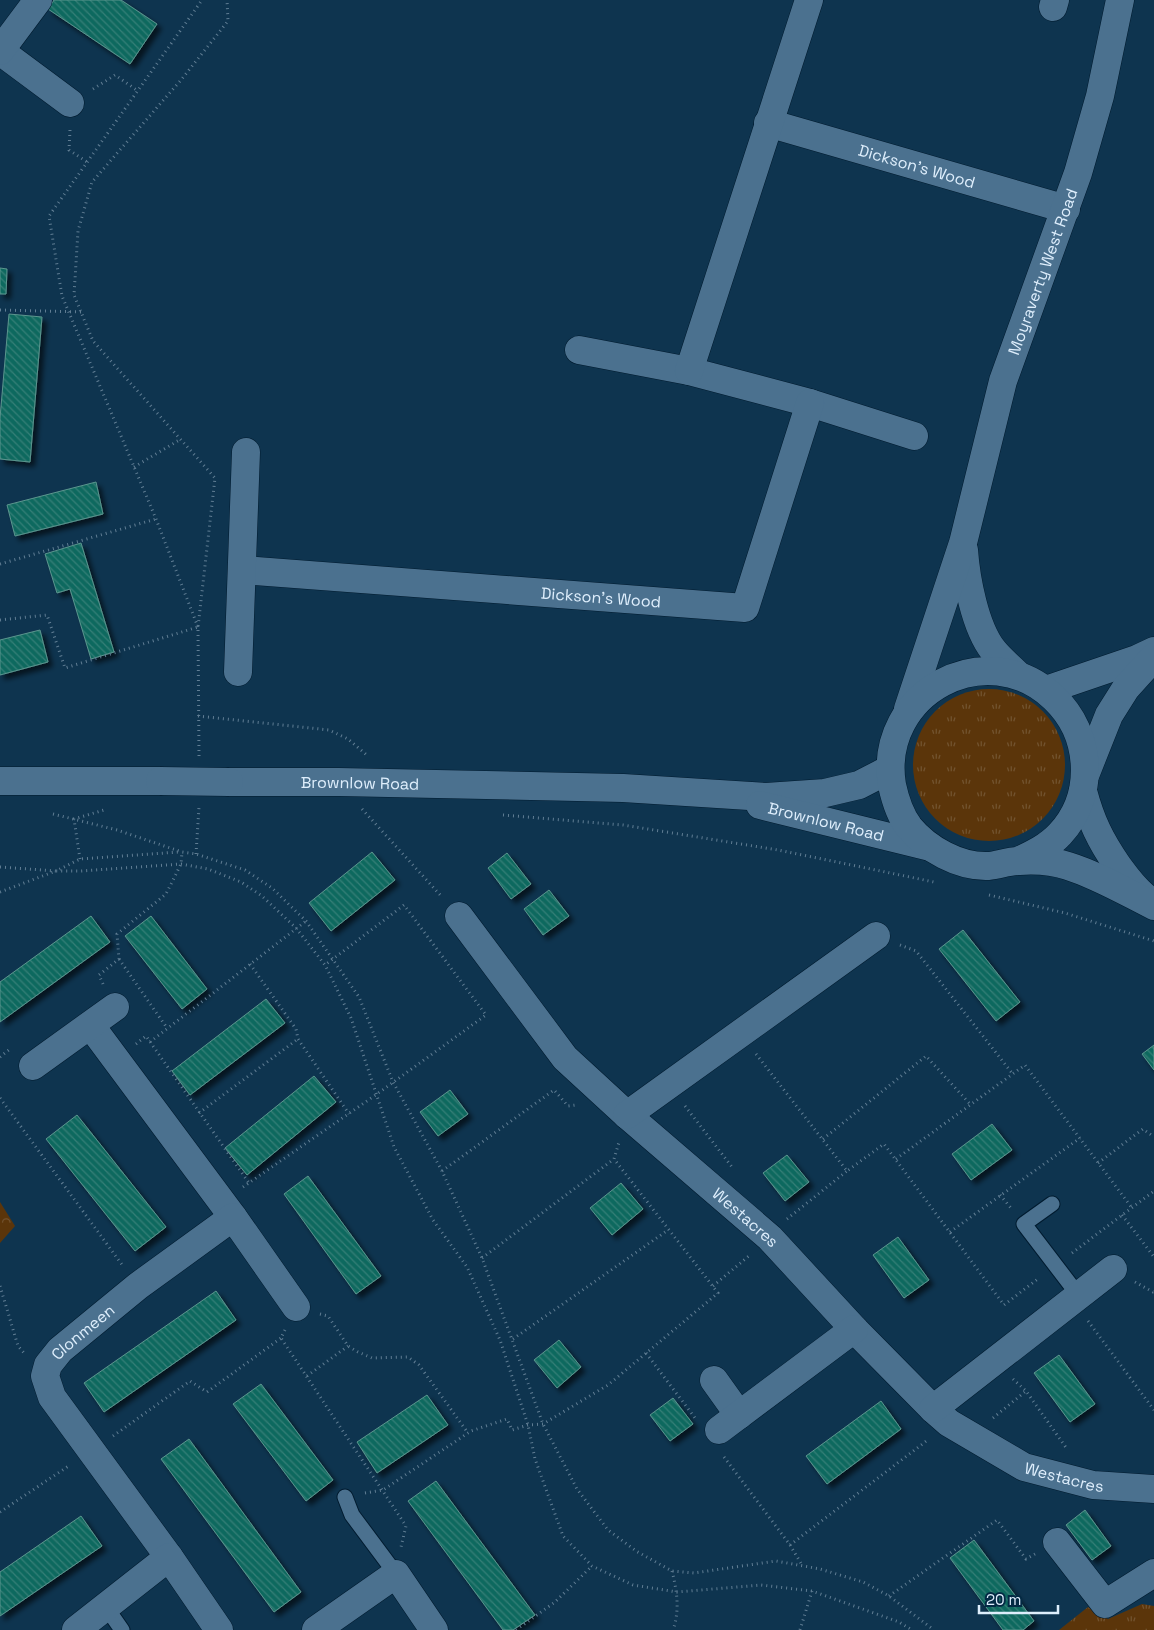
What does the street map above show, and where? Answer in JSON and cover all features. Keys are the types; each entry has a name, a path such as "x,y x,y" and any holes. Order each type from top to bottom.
{"street":[{"path":"38,0 0,51 70,103"},
{"path":"689,371 809,0"},
{"name":"Moyraverty West Road","path":"907,713 963,544 1003,381 1078,173 1100,96 1120,0"},
{"name":"Dickson's Wood","path":"768,123 1066,209"},
{"path":"579,350 689,371 810,403 914,436"},
{"name":"Dickson's Wood","path":"242,570 745,608 810,403"},
{"path":"238,672 246,452"},
{"name":"Moyraverty West Road","path":"963,544 966,578 981,626 992,649 1018,675"},
{"path":"1046,690 1137,659 1154,651"},
{"path":"1018,861 1041,850 1060,834 1074,814 1109,715 1126,688 1154,657"},
{"path":"986,670 1018,675 1046,690 1064,707 1076,727 1084,750 1084,782 1090,817 1102,843 1134,888 1154,905 1067,866 1018,861 988,866 958,861 930,847 909,826 895,799 890,769 894,740 907,713 928,690 956,676 986,670"},
{"name":"Brownlow Road","path":"0,781 160,781 623,788 766,798 826,793 858,785 890,769"},
{"name":"Brownlow Road","path":"720,795 930,847"},
{"name":"Westacres","path":"459,916 565,1058 770,1238 854,1329 951,1423 1024,1467 1093,1485 1154,1489"},
{"path":"620,1108 669,1086 876,936"},
{"path":"33,1066 115,1007"},
{"path":"90,1026 227,1209 296,1307"},
{"name":"Clonmeen","path":"219,1630 93,1450 52,1397 45,1376 48,1365 60,1350 227,1209"},
{"path":"951,1423 994,1362 1113,1268"},
{"path":"719,1430 854,1329"},
{"path":"714,1380 719,1430"},
{"path":"1057,1542 1104,1604 1154,1573"},
{"path":"76,1630 169,1557"},
{"path":"316,1630 396,1574 434,1630"}],"lane":[{"path":"1052,1204 1024,1224 1056,1265 1076,1298"},
{"path":"345,1497 352,1515 396,1574"},
{"path":"106,1607 122,1630"}],"path":[{"path":"198,628 156,519 62,296 49,216 202,0"},
{"path":"199,761 198,628 215,478 93,340 74,295 78,231 92,182 228,21 227,0"},
{"path":"70,103 115,75 138,91"},
{"path":"69,150 87,162"},
{"path":"0,310 82,312"},
{"path":"134,467 181,439"},
{"path":"0,564 156,519"},
{"path":"0,620 47,615 65,668 198,628"},
{"path":"198,716 329,730 348,738 400,784"},
{"path":"196,854 200,798"},
{"path":"369,806 359,806 459,916"},
{"path":"53,814 117,830 182,852 196,854 245,870 272,888 306,921 359,996 393,1082 442,1171 482,1258 543,1424 576,1489 608,1530 636,1551 672,1570 694,1573 776,1561 820,1569 863,1582 889,1596 934,1630"},
{"path":"496,814 632,826 778,850 942,884"},
{"path":"74,819 80,859"},
{"path":"0,892 56,871 80,859 182,852"},
{"path":"168,1028 119,959 117,934 166,894 181,864 182,852"},
{"path":"0,867 81,871 181,864 208,869 241,882 262,896 296,928 325,965 351,1018 394,1147 434,1220 467,1267 500,1340 528,1425 535,1459 563,1536 592,1566 633,1585 677,1592 761,1585 812,1591 899,1622 912,1630"},
{"path":"980,893 1065,913 1154,941"},
{"path":"227,1209 249,1183 349,1114 486,1015 404,905 325,965"},
{"path":"150,1042 306,921"},
{"path":"876,936 916,951 1012,1073"},
{"path":"115,1007 99,975 119,959"},
{"path":"250,964 296,1029 298,1039 349,1114"},
{"path":"740,1034 847,1171"},
{"path":"116,1060 146,1036 249,1183"},
{"path":"199,1113 298,1039"},
{"path":"822,1139 926,1056 970,1104"},
{"path":"896,1159 1025,1065 1132,1208"},
{"path":"669,1086 734,1170"},
{"path":"383,1490 468,1433 507,1419 512,1430 528,1425 543,1424 608,1385 718,1293 614,1159 620,1108 568,1106 554,1090 442,1171"},
{"path":"0,1098 138,1286"},
{"path":"1098,1162 1144,1129 1154,1137"},
{"path":"950,1232 1080,1138"},
{"path":"713,1286 770,1238 785,1220 884,1144 1004,1305 1154,1191"},
{"path":"482,1258 614,1159"},
{"path":"1122,1215 1154,1257"},
{"path":"513,1339 668,1230"},
{"path":"0,1286 18,1346 45,1376"},
{"path":"1076,1298 1154,1410"},
{"path":"0,1512 93,1450 190,1381 207,1392 281,1338 296,1307 328,1316 348,1346 372,1358 408,1357 419,1365 468,1433"},
{"path":"281,1338 406,1526 396,1574"},
{"path":"307,1376 348,1346"},
{"path":"646,1353 719,1430 802,1566"},
{"path":"994,1362 1026,1391 1093,1485"},
{"path":"790,1545 951,1423 1026,1391"},
{"path":"889,1596 997,1520 1026,1559 1057,1542"},
{"path":"516,1630 555,1602 592,1566"},
{"path":"672,1570 677,1592 677,1618 672,1630"},
{"path":"800,1630 812,1591"}],"green space":[{"path":"989,689 1004,690 1018,695 1043,711 1059,736 1064,750 1064,780 1059,794 1043,819 1018,835 1004,840 989,841 974,840 960,835 935,819 919,794 914,780 913,765 914,750 919,736 935,711 960,695 974,690"},
{"path":"0,1202 15,1226 0,1243"},
{"path":"1142,1604 1154,1606 1154,1630 1059,1630 1088,1607 1108,1619"}],"building":[{"path":"54,0 121,0 157,24 130,64 48,9"},
{"path":"0,268 7,269 6,294 0,294"},
{"path":"9,314 42,317 30,462 0,459 0,418"},
{"path":"96,482 103,514 15,536 7,505"},
{"path":"81,543 114,652 91,659 70,589 57,593 45,554"},
{"path":"40,630 48,662 0,675 0,640"},
{"path":"372,852 395,880 331,931 309,903"},
{"path":"507,853 531,884 511,899 488,868"},
{"path":"549,890 569,916 543,935 524,909"},
{"path":"91,916 110,942 0,1022 0,982"},
{"path":"151,916 207,989 182,1009 125,936"},
{"path":"963,930 1020,1002 996,1021 939,949"},
{"path":"266,999 285,1023 190,1095 172,1071"},
{"path":"1154,1045 1154,1070 1142,1054"},
{"path":"314,1076 336,1102 247,1175 225,1148"},
{"path":"450,1090 468,1114 438,1136 420,1112"},
{"path":"77,1115 166,1227 135,1251 46,1139"},
{"path":"992,1124 1012,1150 971,1180 952,1154"},
{"path":"787,1155 809,1182 785,1201 763,1173"},
{"path":"308,1176 381,1276 356,1294 284,1194"},
{"path":"621,1183 643,1209 612,1235 590,1208"},
{"path":"898,1237 929,1280 904,1298 873,1255"},
{"path":"216,1291 236,1320 104,1412 84,1383"},
{"path":"559,1340 581,1367 557,1388 534,1360"},
{"path":"1059,1355 1095,1404 1070,1422 1034,1373"},
{"path":"261,1384 333,1480 306,1501 233,1404"},
{"path":"427,1395 448,1425 377,1473 357,1442"},
{"path":"673,1398 693,1424 670,1441 650,1415"},
{"path":"881,1401 901,1429 827,1484 806,1456"},
{"path":"189,1439 301,1592 274,1612 161,1459"},
{"path":"436,1481 535,1615 513,1630 503,1630 408,1501"},
{"path":"1085,1510 1111,1546 1092,1560 1066,1525"},
{"path":"81,1516 102,1546 0,1616 0,1572"},
{"path":"974,1540 1034,1621 1023,1630 1003,1630 950,1558"}]}
